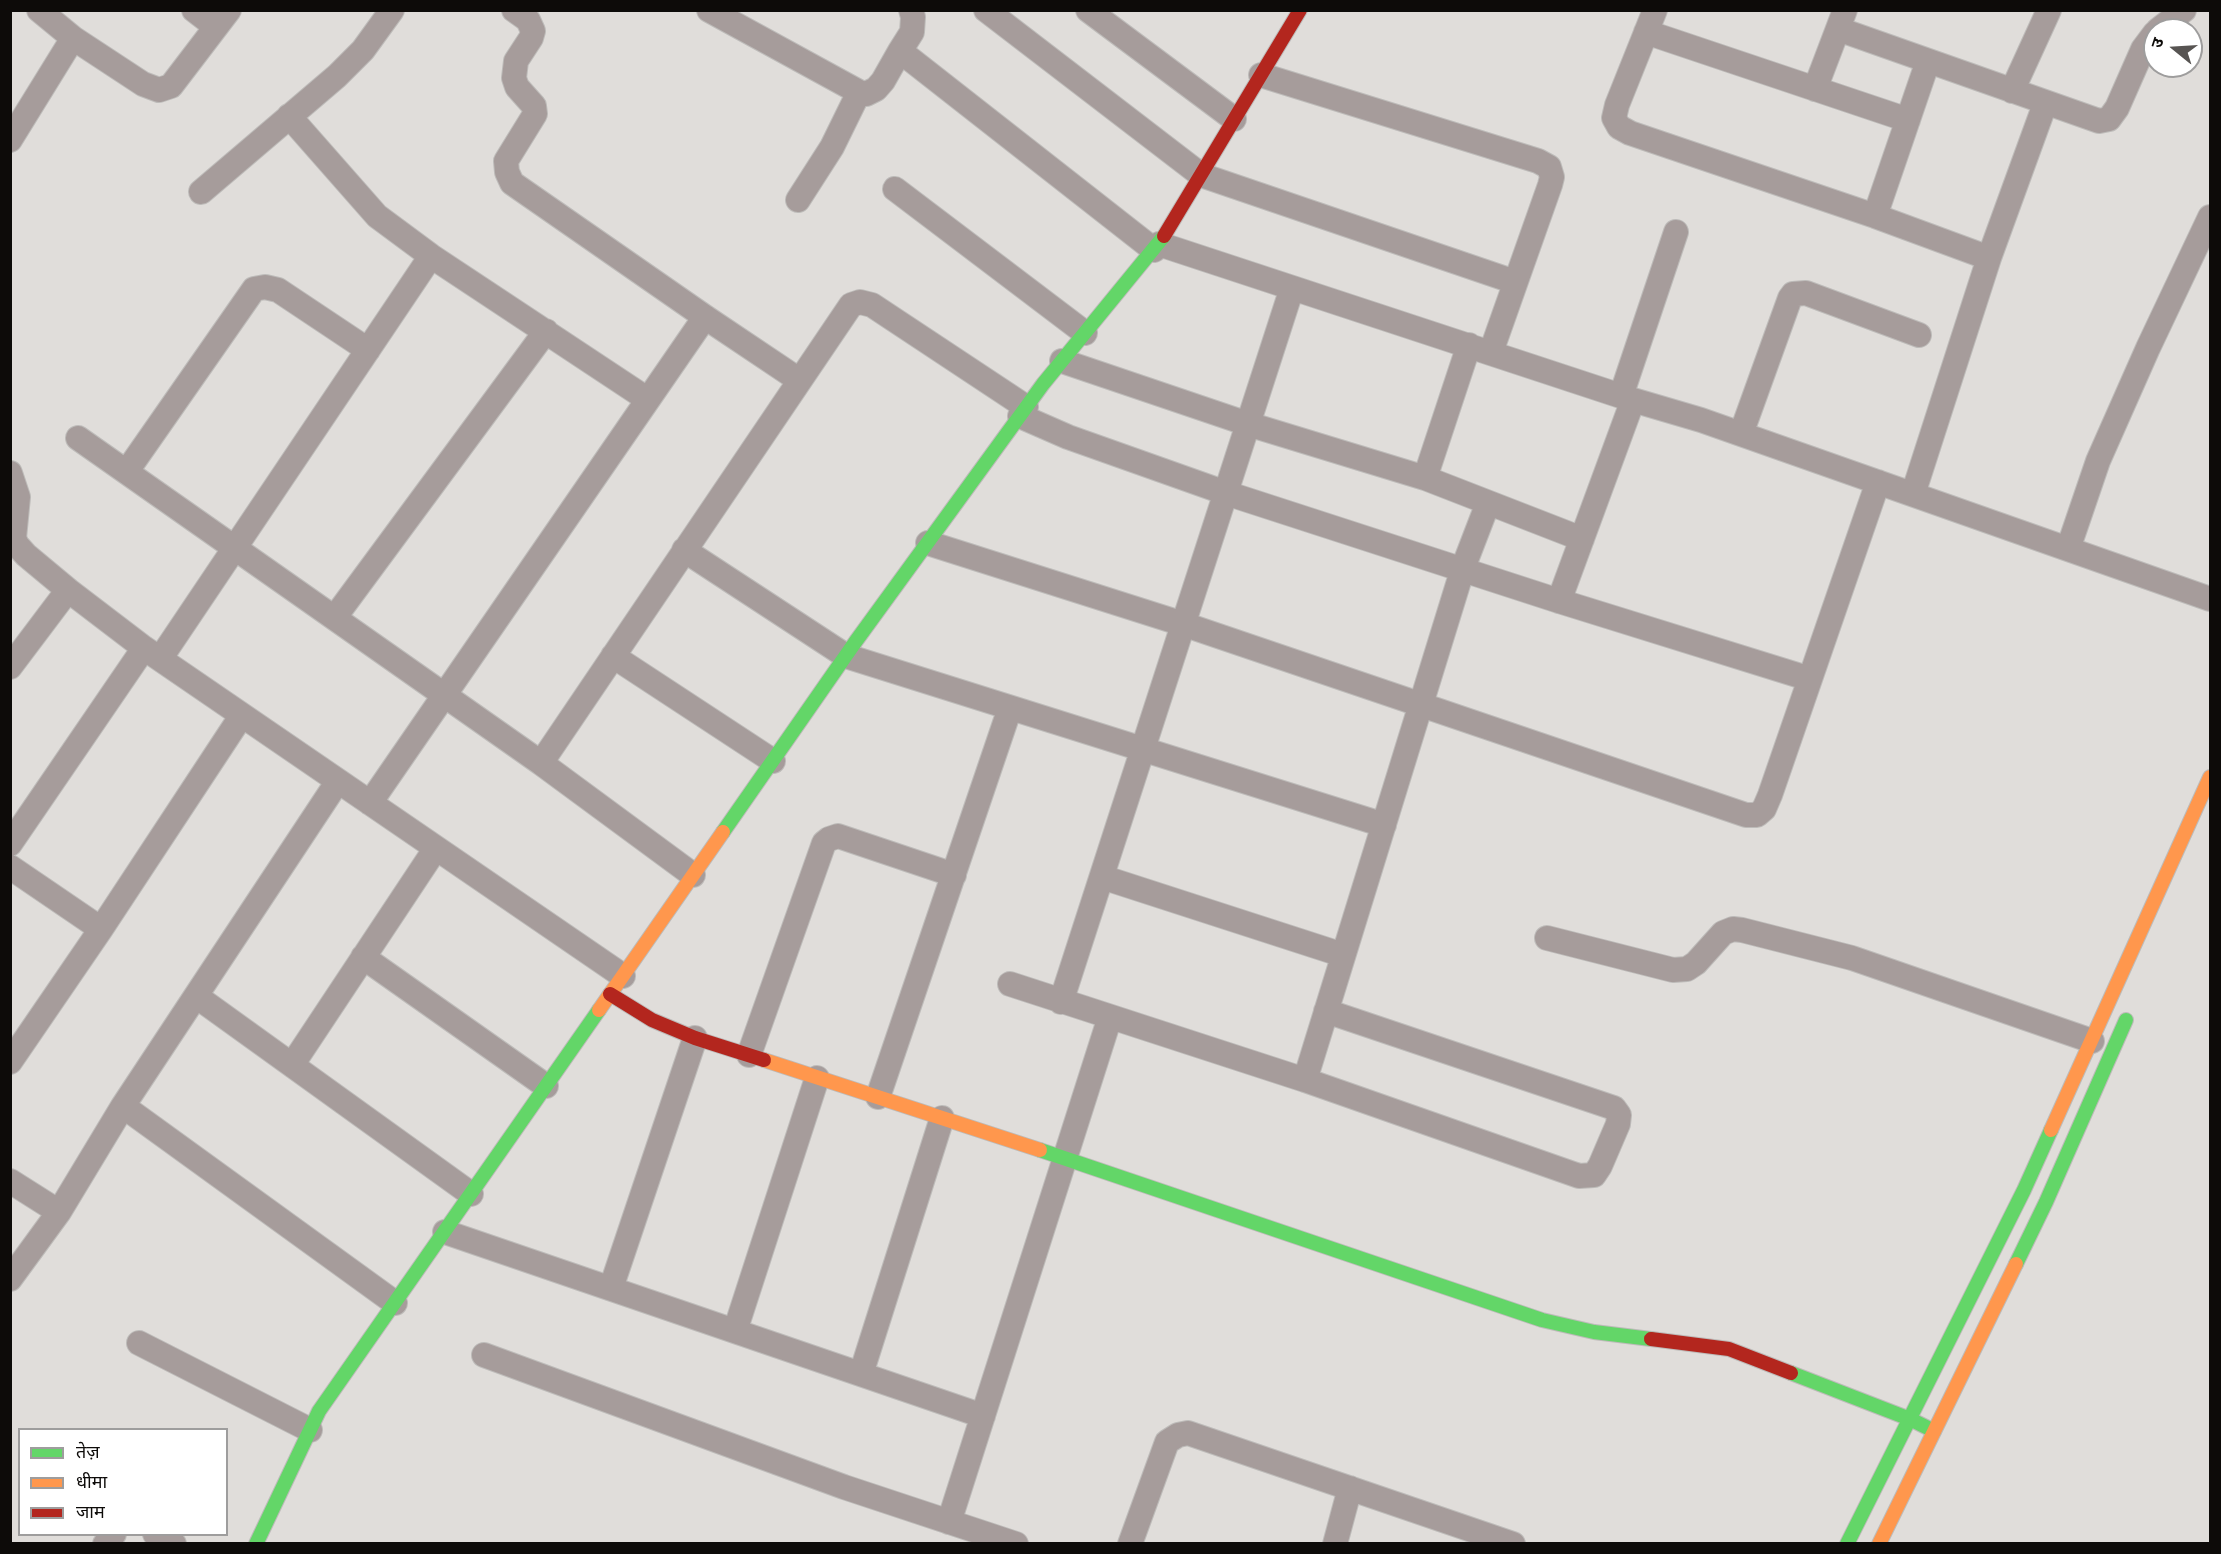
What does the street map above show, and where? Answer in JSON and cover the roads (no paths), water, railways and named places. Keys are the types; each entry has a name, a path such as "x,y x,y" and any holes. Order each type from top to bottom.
{"street":[{"path":"39,10 73,38 143,84 159,90 171,86 222,19 194,10"},
{"path":"514,10 528,20 532,31 531,38 516,61 514,78 517,87 534,106 534,114 506,161 507,172 512,183 799,380"},
{"path":"710,10 866,94 876,89 883,81 912,32 911,10"},
{"path":"986,10 1201,175 1515,282"},
{"path":"1088,10 1234,119"},
{"path":"256,1544 319,1412 846,656 1023,412 1157,247 1300,10"},
{"path":"2012,91 2049,10"},
{"path":"201,192 337,76 363,50 382,14"},
{"path":"1815,89 1841,20 1928,61 2089,119 2109,120 2123,97 2143,49"},
{"path":"1908,120 1815,89 1650,21 1614,118 1618,127 1630,133 1875,216 1989,258"},
{"path":"10,140 73,38"},
{"path":"900,51 1157,247 1480,348 1741,434 2211,599"},
{"path":"1875,216 1928,61"},
{"path":"1261,75 1538,161 1549,167 1552,177 1550,185 1515,282 1480,348 1425,478"},
{"path":"798,200 832,147 859,92"},
{"path":"1913,494 1989,258 2044,104"},
{"path":"289,116 377,216 432,256 647,399"},
{"path":"895,189 1085,333"},
{"path":"2068,549 2098,461 2148,348 2211,218"},
{"path":"1559,601 1582,539 1627,398 1676,232"},
{"path":"10,844 152,653 235,548 432,256"},
{"path":"126,471 254,289 265,287 278,290 368,350"},
{"path":"1061,1002 1292,288"},
{"path":"1741,434 1793,294 1806,293 1919,334"},
{"path":"542,763 799,380 851,305 856,302 872,305 1023,412 1068,437 1226,493 1559,601 1810,679"},
{"path":"370,803 705,317"},
{"path":"335,618 546,331"},
{"path":"1062,362 1248,424 1425,478 1582,539"},
{"path":"78,438 542,763 693,875"},
{"path":"10,473 18,497 14,538 26,555 68,590 152,653 436,848 616,985 652,1020 695,1038 1065,1158 1542,1320 1594,1332 1729,1349 1910,1419 1934,1431"},
{"path":"928,543 1183,624 1746,815 1757,815 1764,809 1770,795 1878,482"},
{"path":"1305,1080 1463,568 1488,503"},
{"path":"684,550 846,656 1384,825"},
{"path":"10,668 68,590"},
{"path":"613,656 772,761"},
{"path":"878,1097 1010,708"},
{"path":"10,1062 242,715"},
{"path":"1847,1544 2024,1190 2211,777"},
{"path":"10,1279 59,1212 123,1106 338,781"},
{"path":"749,1055 824,843 833,836 838,836 954,875"},
{"path":"292,1065 436,848"},
{"path":"10,867 101,929"},
{"path":"1102,877 1343,955"},
{"path":"1547,938 1673,970 1687,969 1696,963 1724,933 1733,929 1742,930 1852,958 2092,1041"},
{"path":"363,957 546,1086"},
{"path":"1010,984 1305,1080 1579,1176 1594,1175 1618,1124 1619,1115 1614,1108 1326,1011"},
{"path":"196,996 471,1194"},
{"path":"1879,1544 2046,1202 2133,1005"},
{"path":"949,1522 1110,1017"},
{"path":"611,1288 695,1038"},
{"path":"735,1331 817,1078"},
{"path":"123,1106 395,1303"},
{"path":"861,1374 942,1118"},
{"path":"10,1181 59,1212"},
{"path":"445,1232 983,1416"},
{"path":"139,1343 310,1430"},
{"path":"484,1355 844,1487 1016,1544"},
{"path":"1130,1544 1167,1442 1178,1435 1188,1433 1513,1544"},
{"path":"1335,1544 1350,1488"},
{"path":"159,1536 174,1544"}]}
